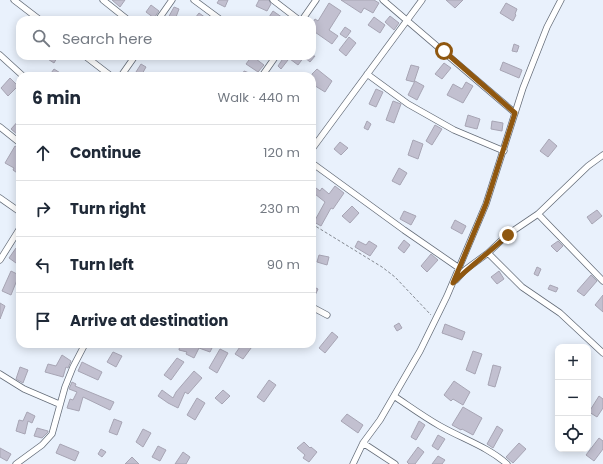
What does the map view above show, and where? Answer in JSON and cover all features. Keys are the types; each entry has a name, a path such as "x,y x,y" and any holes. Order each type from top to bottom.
{"street":[{"path":"14,0 35,16"},
{"path":"104,0 123,16"},
{"path":"161,16 172,0"},
{"path":"194,0 216,16"},
{"path":"273,0 295,16"},
{"path":"303,16 316,0"},
{"path":"383,0 515,113"},
{"path":"316,144 422,0"},
{"path":"353,464 363,443 380,420 420,351 453,283 486,204 523,88 561,0"},
{"path":"0,56 18,72"},
{"path":"90,60 106,72"},
{"path":"124,72 131,60"},
{"path":"265,72 273,60"},
{"path":"367,74 408,104 454,130 504,151"},
{"path":"0,127 16,140"},
{"path":"453,283 465,270 488,253 508,235 538,214 588,166 603,155"},
{"path":"316,166 397,226 459,268"},
{"path":"0,198 16,209"},
{"path":"538,214 603,282"},
{"path":"0,260 16,234"},
{"path":"488,253 522,287 560,313 603,353"},
{"path":"316,308 327,315"},
{"path":"16,464 49,438 54,426 64,387 83,348"},
{"path":"0,374 24,389 59,404"},
{"path":"394,396 440,426 481,447 507,464"},
{"path":"363,443 395,464"}],"path":[{"path":"316,226 382,267 395,277 435,319"}],"building":[{"path":"112,0 125,0 120,7"},
{"path":"219,0 228,0 225,7 217,3"},
{"path":"259,0 269,0 271,4 267,11 256,6"},
{"path":"341,0 374,0 379,3 373,13 364,8 361,13"},
{"path":"446,0 463,0 455,8"},
{"path":"329,3 341,11 329,30 338,36 332,44 316,33 316,20 318,21"},
{"path":"506,3 517,9 513,21 500,13"},
{"path":"151,5 159,11 155,16 151,16 146,12"},
{"path":"174,7 179,9 176,16 169,16"},
{"path":"273,11 280,16 270,16"},
{"path":"390,16 399,23 394,30 385,22"},
{"path":"374,17 385,25 380,33 368,25"},
{"path":"345,27 351,31 346,38 340,34"},
{"path":"349,37 356,43 346,56 339,50"},
{"path":"514,44 519,46 517,52 512,51"},
{"path":"249,60 257,60 264,65 258,72 246,64"},
{"path":"282,60 288,60 281,69 278,66"},
{"path":"291,60 302,60 298,65"},
{"path":"503,62 522,70 519,78 500,70"},
{"path":"444,63 451,68 442,79 435,74"},
{"path":"141,64 146,67 143,72 136,72"},
{"path":"411,65 419,67 414,82 406,80"},
{"path":"54,69 59,72 52,72"},
{"path":"317,69 332,81 325,92 316,86 316,72 314,72"},
{"path":"10,78 16,84 16,88 8,96 1,88"},
{"path":"415,81 424,86 417,100 408,95"},
{"path":"466,82 473,86 463,103 447,95 453,84 462,89"},
{"path":"376,89 383,92 376,107 369,104"},
{"path":"393,101 401,104 394,123 386,120"},
{"path":"468,115 480,119 477,129 465,126"},
{"path":"367,121 371,124 368,130 364,128"},
{"path":"492,121 503,123 502,131 491,129"},
{"path":"16,123 16,133 11,129"},
{"path":"435,125 442,129 432,145 426,141"},
{"path":"549,139 557,146 548,157 540,151"},
{"path":"413,140 423,144 418,159 408,155"},
{"path":"340,142 348,148 341,155 334,149"},
{"path":"16,147 16,172 13,170 14,168 5,163"},
{"path":"399,168 407,173 400,185 392,181"},
{"path":"335,186 344,193 333,209 331,208 321,226 316,223 316,218 325,202 316,195 316,188 320,191 322,188 329,194"},
{"path":"352,206 359,213 350,223 342,216"},
{"path":"597,210 602,216 592,224 587,217"},
{"path":"404,211 416,216 411,225 400,219"},
{"path":"455,220 466,226 462,234 451,228"},
{"path":"404,240 410,245 404,253 398,248"},
{"path":"358,241 366,245 369,241 377,246 370,256 355,247"},
{"path":"558,241 563,246 557,252 551,246"},
{"path":"16,248 16,263 9,258"},
{"path":"431,254 438,260 427,272 421,266"},
{"path":"319,255 329,257 327,265 317,262"},
{"path":"537,267 541,269 538,276 534,274"},
{"path":"11,271 16,274 16,282 11,295 2,291"},
{"path":"499,271 504,279 497,284 491,277"},
{"path":"591,275 597,281 584,296 577,291"},
{"path":"550,285 558,288 556,292 548,289"},
{"path":"603,295 603,312 595,305"},
{"path":"0,303 5,306 0,319"},
{"path":"399,323 402,328 397,331 394,326"},
{"path":"445,324 465,332 462,340 442,333"},
{"path":"332,332 338,337 325,353 319,348"},
{"path":"179,348 199,348 194,358 186,354 187,352 179,350"},
{"path":"199,348 212,348 210,352"},
{"path":"239,348 251,348 243,359 235,354"},
{"path":"220,349 228,353 217,373 209,368"},
{"path":"473,351 482,354 475,374 466,370"},
{"path":"113,352 122,356 116,367 107,362"},
{"path":"62,355 71,361 68,368 66,367 63,377 45,372 48,364 56,366"},
{"path":"177,358 184,362 171,380 164,375"},
{"path":"82,362 102,372 98,380 78,371"},
{"path":"493,365 501,367 495,387 488,385"},
{"path":"20,367 28,370 23,383 16,379"},
{"path":"194,371 202,378 188,394 185,392 178,408 158,396 162,390 173,398 176,392"},
{"path":"269,380 276,385 264,402 257,397"},
{"path":"454,381 470,392 463,405 453,399 451,401 444,395"},
{"path":"72,382 76,384 75,386 114,402 110,410 83,397 79,411 67,408 70,399 73,400 77,392 69,389"},
{"path":"223,390 230,396 222,404 215,398"},
{"path":"599,396 603,399 603,408 597,417 591,413 591,409"},
{"path":"197,398 205,403 195,420 187,415"},
{"path":"463,407 482,418 473,435 452,425"},
{"path":"27,412 35,416 32,423 28,421 25,434 16,431 19,420 23,421"},
{"path":"347,414 363,425 358,433 341,421"},
{"path":"114,419 122,422 117,435 109,432"},
{"path":"419,421 425,425 416,440 411,437"},
{"path":"497,426 503,430 493,448 487,444"},
{"path":"37,428 48,432 42,438 34,436"},
{"path":"143,429 151,433 143,447 136,442"},
{"path":"438,435 445,439 438,450 432,446"},
{"path":"599,438 603,441 603,449 594,461 586,455 588,452 591,452 591,448"},
{"path":"304,442 317,452 309,462 303,458 305,455 297,448"},
{"path":"519,443 526,449 513,463 506,457"},
{"path":"60,444 79,452 75,461 56,453"},
{"path":"158,446 166,450 160,461 152,457"},
{"path":"418,447 424,452 415,464 409,464 407,462"},
{"path":"0,448 11,454 7,461 0,457"},
{"path":"101,449 106,452 102,457 98,454"},
{"path":"183,452 190,457 186,464 175,464"},
{"path":"438,456 445,460 442,464 432,464"},
{"path":"132,457 139,464 125,464"}],"route":[{"path":"444,51 515,113 486,204 453,283 465,270 488,253 508,235"}]}
